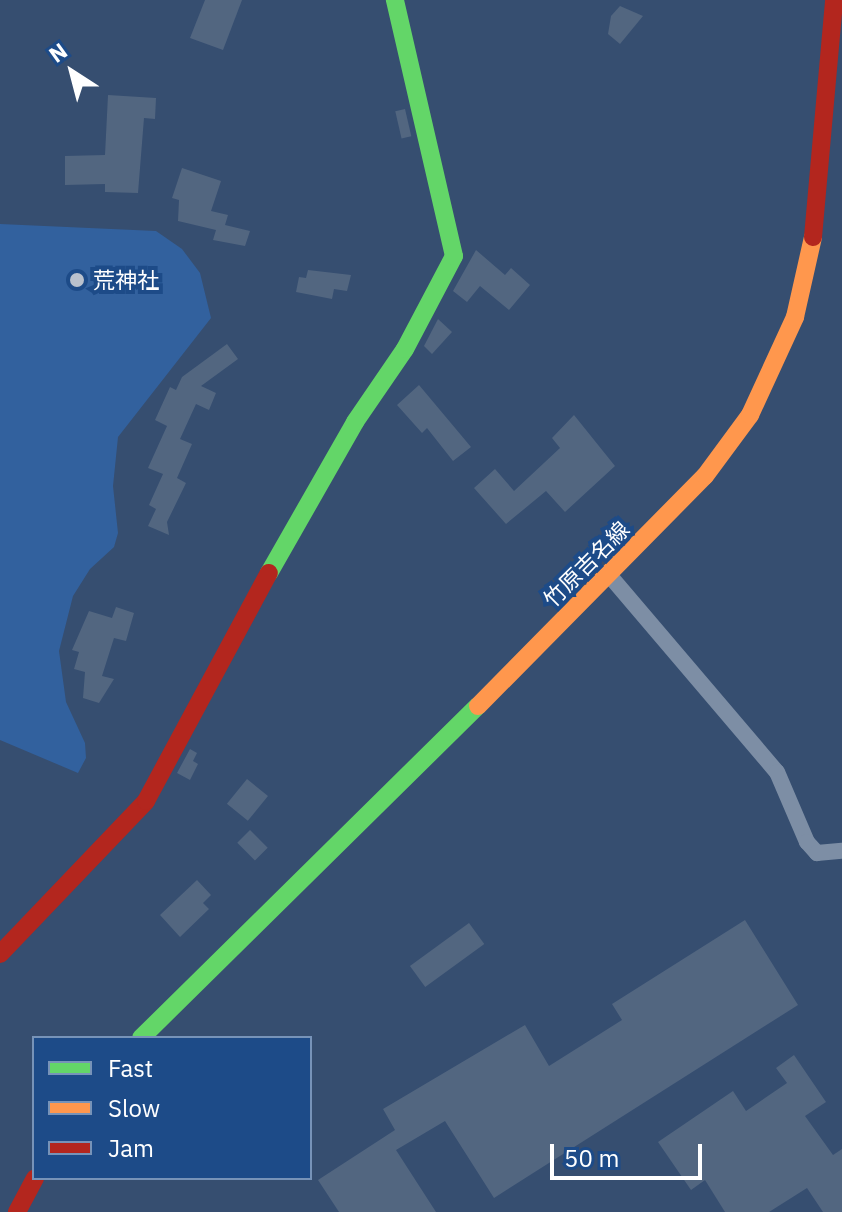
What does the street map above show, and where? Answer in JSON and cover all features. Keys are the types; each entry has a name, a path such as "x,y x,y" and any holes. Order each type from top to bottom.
{"main road":[{"path":"0,954 146,801 218,662 355,422 405,349 454,256 395,0"},
{"name":"竹原吉名線","path":"143,1036 610,576 705,476 750,415 795,317 811,257 834,0"},
{"path":"17,1212 34,1180"}],"street":[{"path":"610,576 777,772 807,842 817,853 842,851"}],"shaded area":[{"path":"0,224 156,231 182,249 200,273 211,318 118,437 113,486 118,533 114,547 90,569 73,596 59,651 66,702 85,743 86,758 78,773 0,740"}],"building":[{"path":"205,0 242,0 223,50 190,38"},
{"path":"620,6 643,16 620,44 608,34 611,16"},
{"path":"108,95 156,98 155,119 144,118 138,193 105,192 105,184 65,185 65,156 105,155"},
{"path":"405,109 411,136 402,139 395,111"},
{"path":"182,168 221,181 211,211 228,215 225,225 250,231 245,246 213,240 216,230 178,221 179,200 172,198"},
{"path":"476,250 505,275 511,268 530,285 509,310 480,286 467,302 453,291"},
{"path":"308,270 351,275 347,291 334,289 332,299 296,292 299,277 306,278"},
{"path":"438,319 452,332 432,354 424,346"},
{"path":"227,344 238,359 201,386 216,393 209,410 196,404 180,439 192,444 177,478 186,483 167,522 169,535 148,526 156,509 149,505 163,474 148,468 167,426 155,420 170,387 176,390 182,377"},
{"path":"419,385 471,447 453,461 427,428 422,433 397,405"},
{"path":"574,415 615,466 565,512 546,491 506,524 474,488 495,469 514,491 560,448 552,438"},
{"path":"116,607 134,613 126,641 114,638 102,676 114,679 99,703 83,698 85,672 74,669 79,652 72,650 89,611 112,618"},
{"path":"190,749 197,753 193,761 198,764 190,780 177,773"},
{"path":"247,779 268,796 248,821 227,804"},
{"path":"250,830 268,848 255,860 237,843"},
{"path":"197,880 211,895 203,903 209,909 180,937 160,915"},
{"path":"745,920 798,1005 494,1198 445,1121 396,1150 436,1212 339,1212 318,1180 395,1130 383,1109 525,1025 549,1066 622,1020 612,1004"},
{"path":"469,923 484,944 425,987 410,966"},
{"path":"794,1055 826,1102 805,1116 833,1155 842,1149 842,1212 823,1212 807,1188 769,1212 725,1212 705,1180 691,1190 658,1142 733,1091 746,1111 787,1083 776,1068"}],"traffic: fast":[{"path":"269,573 355,422 405,349 454,256 395,0"},
{"path":"143,1036 478,706"}],"traffic: slow":[{"path":"478,706 705,476 750,415 795,317 813,237"}],"traffic: jam":[{"path":"813,237 834,0"},
{"path":"0,954 146,801 269,573"},
{"path":"17,1212 34,1180"}],"place":[{"name":"荒神社","path":"77,280"}]}
